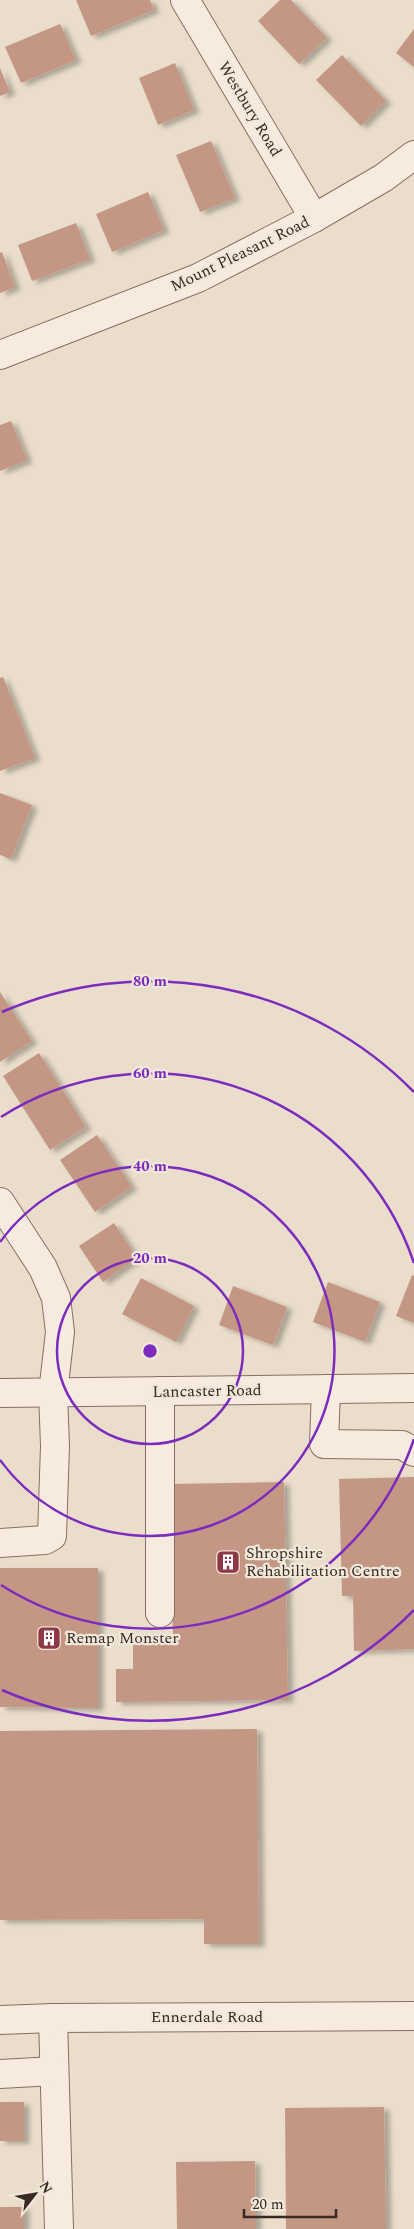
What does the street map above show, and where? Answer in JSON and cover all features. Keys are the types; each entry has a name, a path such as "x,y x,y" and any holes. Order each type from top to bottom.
{"street":[{"name":"Westbury Road","path":"185,0 314,218"},
{"name":"Mount Pleasant Road","path":"0,355 198,278 314,218 382,178 414,155"},
{"path":"0,1202 43,1268 56,1298 60,1332 53,1393 55,1446 52,1536 46,1540 0,1543"},
{"name":"Lancaster Road","path":"0,1392 53,1393 414,1388"},
{"path":"326,1389 324,1444 402,1445 414,1452"},
{"path":"160,1391 170,1454 160,1613"},
{"name":"Ennerdale Road","path":"0,2020 414,2016"},
{"path":"53,2018 59,2229"},
{"path":"0,2074 54,2071"}],"building":[{"path":"76,0 150,0 154,10 91,36"},
{"path":"280,0 291,0 327,38 299,64 258,21"},
{"path":"60,24 76,60 21,83 5,47"},
{"path":"414,29 414,67 396,53"},
{"path":"342,55 386,101 361,126 316,80"},
{"path":"175,63 194,110 158,125 139,78"},
{"path":"0,68 10,92 0,96"},
{"path":"211,141 235,198 200,212 176,155"},
{"path":"148,192 164,230 112,252 96,214"},
{"path":"76,223 90,259 32,281 18,245"},
{"path":"2,252 15,287 0,293 0,253"},
{"path":"11,421 27,460 0,471 0,425"},
{"path":"3,677 35,758 0,771 0,678"},
{"path":"0,793 32,805 11,859 0,855"},
{"path":"0,992 32,1041 0,1062"},
{"path":"39,1053 86,1127 50,1150 3,1076"},
{"path":"97,1135 132,1187 95,1212 60,1160"},
{"path":"114,1223 137,1258 103,1282 79,1246"},
{"path":"412,1275 414,1276 414,1323 396,1316"},
{"path":"141,1278 194,1306 176,1342 122,1314"},
{"path":"328,1282 380,1302 365,1342 313,1322"},
{"path":"233,1286 287,1307 273,1345 219,1325"},
{"path":"414,1477 414,1649 354,1651 353,1596 342,1596 339,1479"},
{"name":"Shropshire Rehabilitation Centre","path":"284,1482 288,1700 116,1702 116,1669 133,1669 133,1642 173,1641 170,1484"},
{"name":"Remap Monster","path":"0,1568 98,1568 98,1708 0,1707"},
{"path":"257,1729 259,1944 204,1944 204,1919 0,1920 0,1731"},
{"path":"0,2102 24,2102 24,2141 0,2141"},
{"path":"384,2107 386,2229 286,2229 285,2108"},
{"path":"255,2161 256,2229 177,2229 176,2162"},
{"path":"0,2207 24,2207 24,2229 0,2229"}],"place":[{"name":"Shropshire Rehabilitation Centre","path":"228,1562"},
{"name":"Remap Monster","path":"49,1638"}]}
